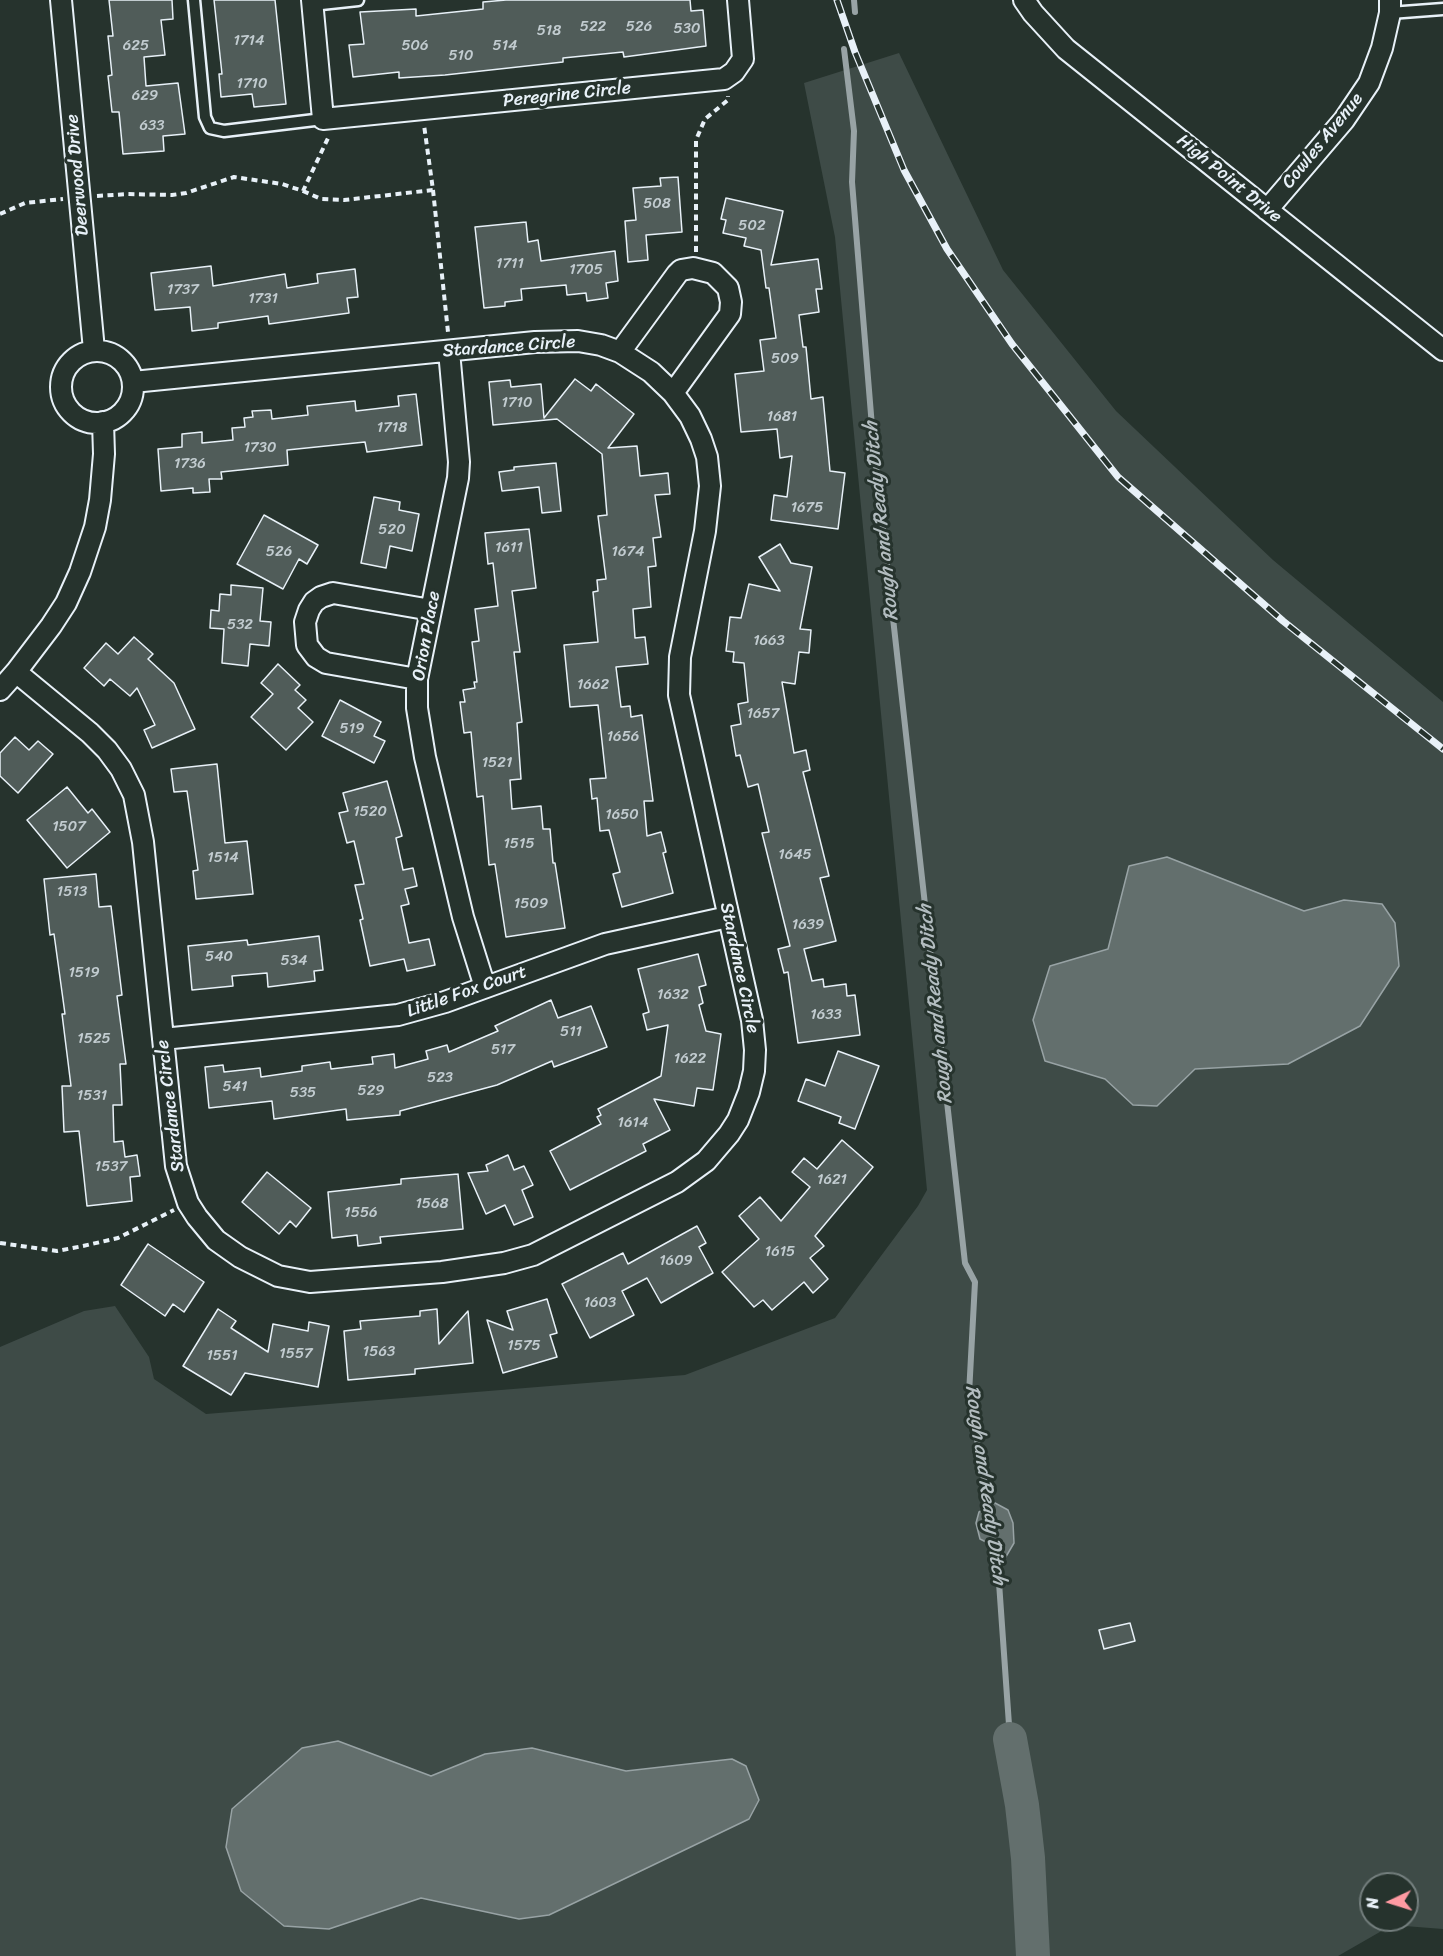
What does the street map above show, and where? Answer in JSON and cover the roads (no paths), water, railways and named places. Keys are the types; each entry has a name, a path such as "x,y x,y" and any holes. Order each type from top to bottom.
{"street":[{"name":"Deerwood Drive","path":"61,0 94,350"},
{"name":"Peregrine Circle","path":"330,118 422,111 727,77 738,68 743,59 738,0"},
{"name":"High Point Drive","path":"1024,0 1066,48 1443,350"},
{"path":"312,2 330,118"},
{"name":"Cowles Avenue","path":"1267,210 1344,120 1369,83 1382,48 1390,6"},
{"path":"620,352 681,270 696,268 713,273 724,283 730,295 731,309 727,319 673,393"},
{"name":"Stardance Circle","path":"16,672 90,733 107,750 121,769 134,795 143,842 174,1157 188,1203 205,1228 216,1240 253,1265 293,1280 332,1282 442,1272 504,1263 533,1255 677,1182 706,1161 729,1134 744,1106 752,1079 755,1050 752,1020 682,717 678,683 683,642 708,515 710,493 707,457 690,416 673,393 651,372 620,352 601,345 578,341 534,342 133,382"},
{"path":"94,350 105,351 124,362 133,382 133,391 126,408 120,415 103,422 82,419 73,414 66,406 62,396 63,375 67,365 84,352 94,350"},
{"name":"Orion Place","path":"449,351 458,470 417,679 417,708 425,757 463,917 485,987"},
{"path":"0,690 59,614 74,588 95,527 100,500 104,454 103,422"},
{"path":"417,679 326,663 316,657 307,645 305,622 314,602 333,593 431,610"},
{"name":"Little Fox Court","path":"163,1039 398,1015 430,1007 605,944 728,917"}],"lane":[{"path":"194,0 205,117 210,128 224,131 330,118"},
{"path":"312,2 358,0"},
{"path":"1390,6 1443,9"}],"waterway":[{"name":"Rough and Ready Ditch","path":"854,0 855,12"},
{"name":"Rough and Ready Ditch","path":"844,49 854,131 852,182 873,439 965,1263 975,1282 969,1394 990,1514"},
{"name":"Rough and Ready Ditch","path":"997,1554 1010,1739"},
{"name":"Rough and Ready Ditch","path":"1010,1739 1022,1805 1028,1858 1033,1956"}],"railway":[{"path":"837,0 855,52 904,170 947,249 1012,344 1118,477 1283,621 1443,749"}]}
